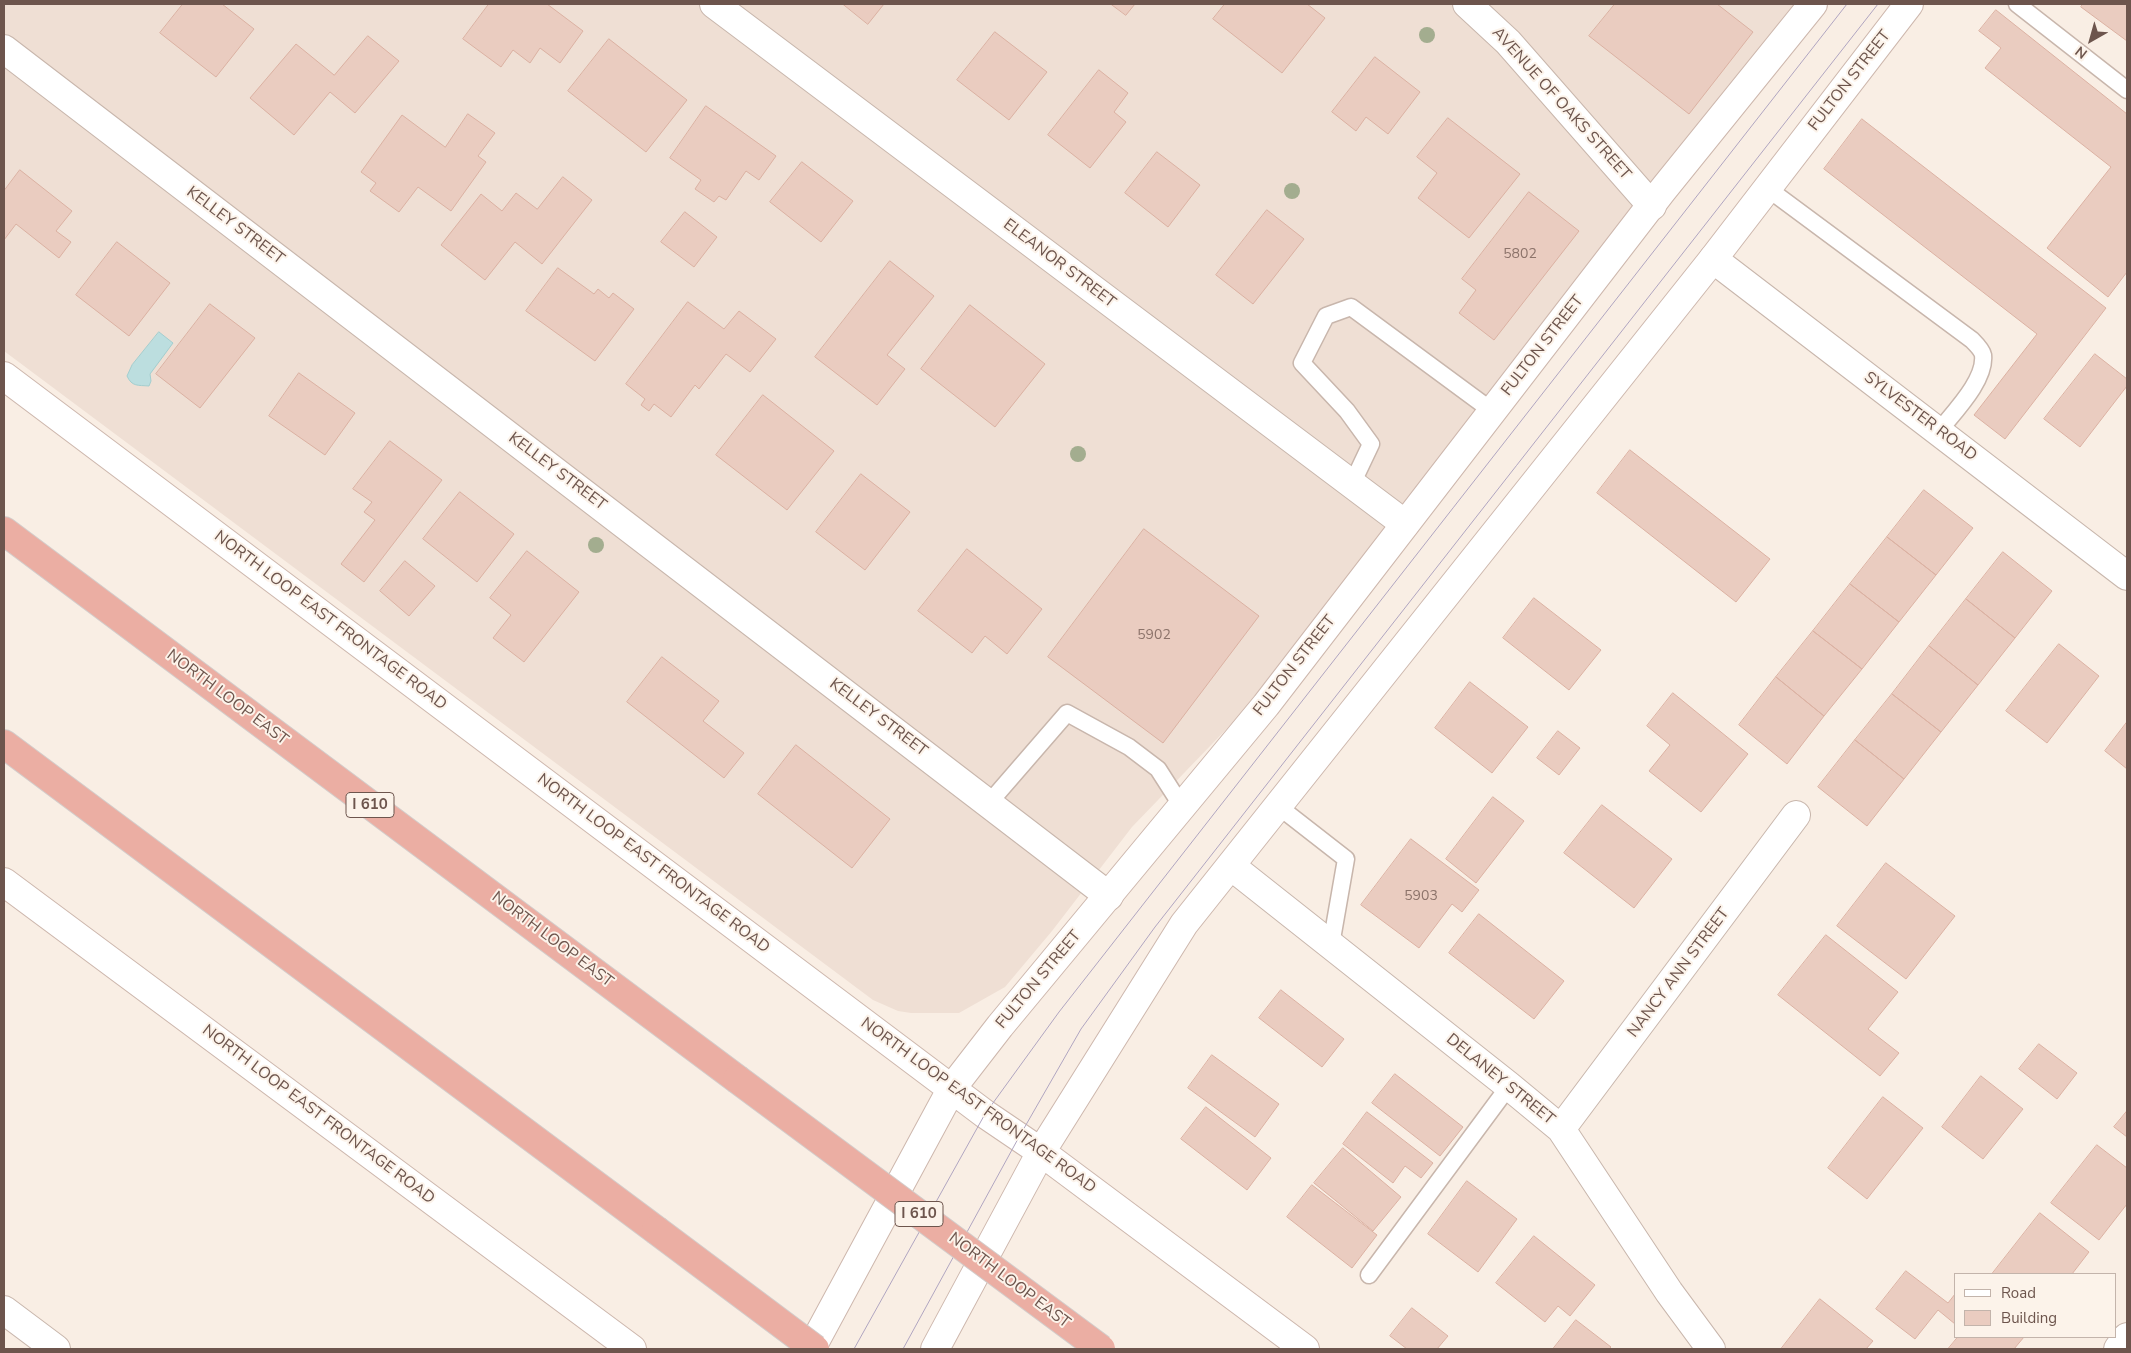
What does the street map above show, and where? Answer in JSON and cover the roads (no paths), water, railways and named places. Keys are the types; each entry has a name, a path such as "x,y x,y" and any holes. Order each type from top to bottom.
{"highway":[{"name":"NORTH LOOP EAST","path":"4,531 1100,1349"},
{"path":"4,744 813,1349"}],"main road":[{"name":"ELEANOR STREET","path":"714,4 1405,524"},
{"name":"AVENUE OF OAKS STREET","path":"1468,4 1508,42 1652,206"},
{"name":"FULTON STREET","path":"813,1349 952,1088 1000,1026 1183,808 1266,705 1492,411 1813,4"},
{"name":"FULTON STREET","path":"935,1349 1041,1152 1184,924 1713,259 1909,4"},
{"name":"KELLEY STREET","path":"4,49 1109,896"},
{"name":"SYLVESTER ROAD","path":"1713,259 2127,576"},
{"name":"NORTH LOOP EAST FRONTAGE ROAD","path":"4,376 985,1114 1041,1152 1305,1349"},
{"name":"NANCY ANN STREET","path":"1561,1129 1796,815"},
{"name":"DELANEY STREET","path":"1231,866 1561,1129 1669,1292 1711,1349"},
{"name":"NORTH LOOP EAST FRONTAGE ROAD","path":"4,882 632,1349"},
{"path":"4,1310 56,1349"},
{"path":"2118,1349 2127,1337"}],"lane":[{"path":"2017,4 2127,90"},
{"path":"1767,188 1972,340 1983,353 1983,368 1978,380 1939,431"},
{"path":"1352,484 1371,444 1347,411 1302,362 1326,316 1351,307 1492,411"},
{"path":"989,804 1068,713 1129,747 1158,769 1183,808"},
{"path":"1278,806 1346,859 1330,945"},
{"path":"1369,1275 1509,1086"}],"water":[{"path":"159,332 173,343 150,374 151,381 149,386 133,384 127,376 132,365"}],"tram line":[{"path":"854,1349 985,1114 1059,1012 1847,4"},
{"path":"903,1349 1019,1137 1081,1029 1155,927 1878,4"}]}
